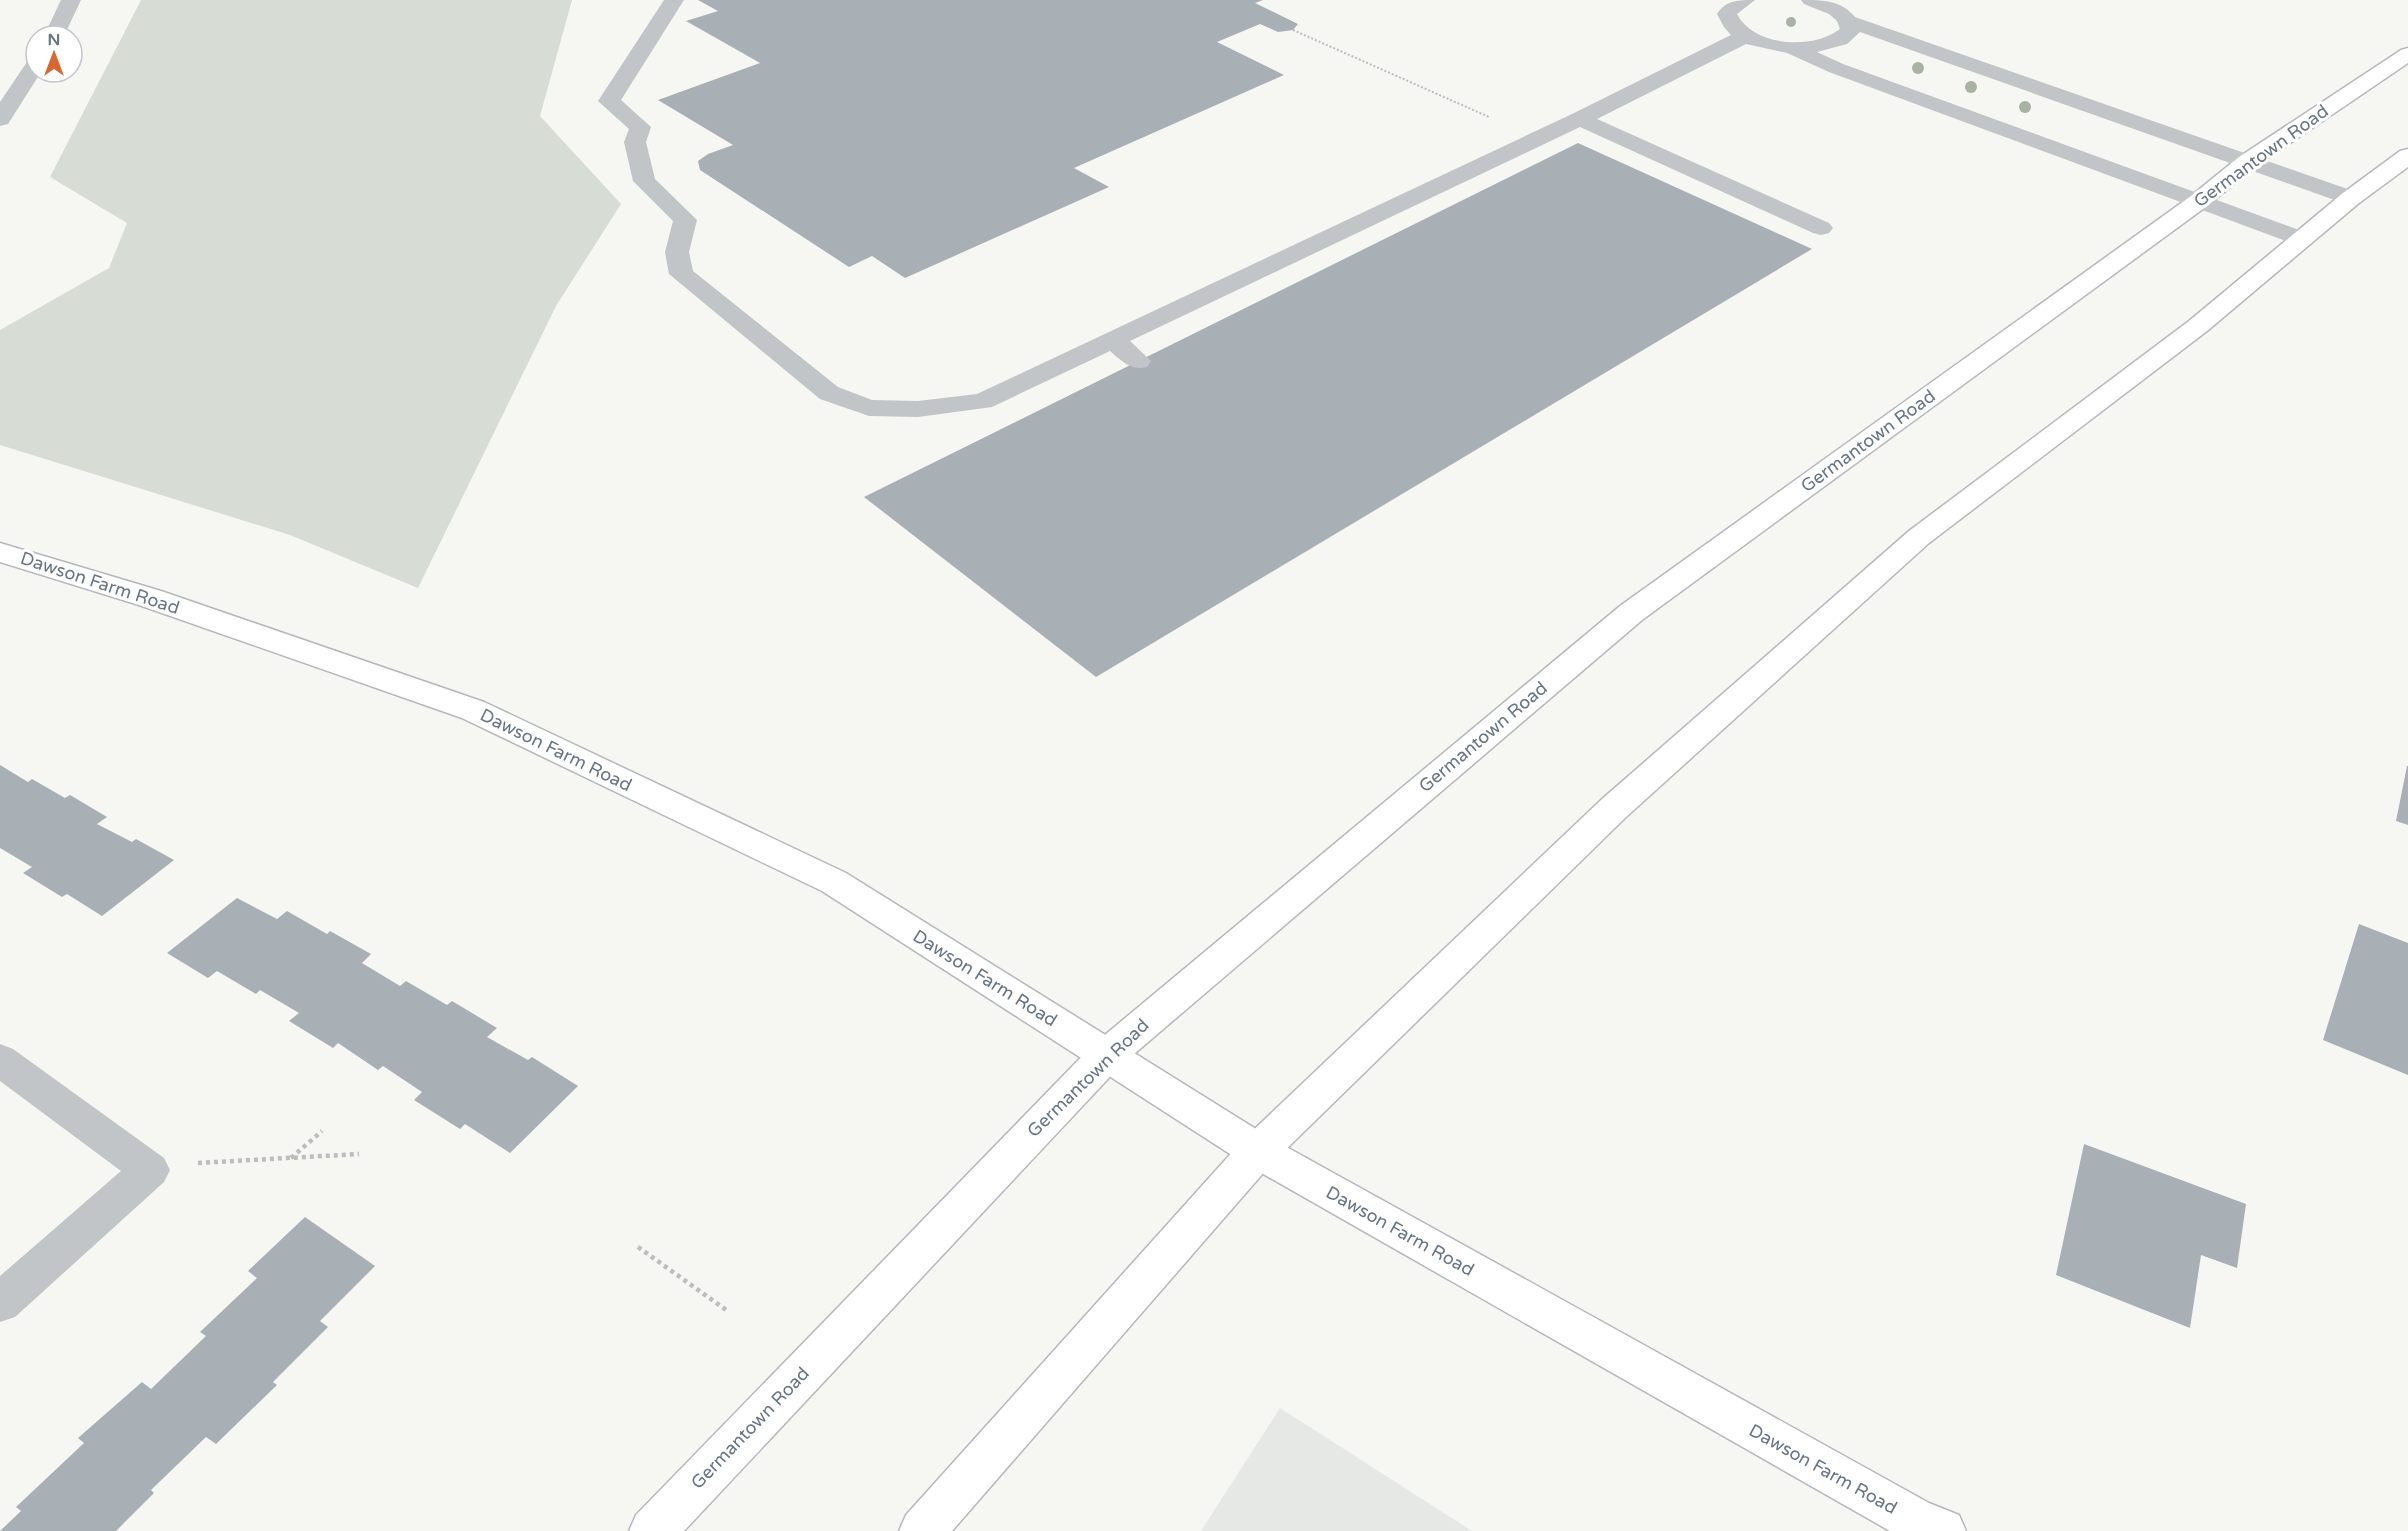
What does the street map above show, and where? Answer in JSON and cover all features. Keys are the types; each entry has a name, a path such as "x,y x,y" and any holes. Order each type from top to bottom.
{"main road":[{"name":"Germantown Road","path":"652,1531 1107,1055 1631,613 2199,201 2247,162 2408,54"},
{"path":"922,1531 1258,1151 1613,809 1919,537 2198,326 2351,198 2408,156"},
{"name":"Dawson Farm Road","path":"0,552 150,598 473,710 834,882 1258,1151 1927,1527"}],"street":[{"path":"62,24 71,0"},
{"path":"674,0 609,101 640,127 635,142 644,181 685,220 677,252 681,274 829,393 869,408 918,409 983,401 1580,119 1745,36"},
{"path":"1739,1 1730,8 1727,14 1728,22 1745,36 1774,45 1812,48 1831,45 1845,39 1851,31 1850,22"},
{"path":"1820,1 1835,8 1850,22 2351,198"},
{"path":"1790,47 1836,68 2302,239"},
{"path":"0,119 24,82"},
{"path":"1580,119 1821,228"},
{"path":"1112,340 1138,361"},
{"path":"0,1303 150,1170 1,1063"}],"path":[{"path":"1293,30 1538,139"},
{"path":"290,1158 322,1131"},
{"path":"150,1170 221,1160 359,1154"},
{"path":"638,1247 729,1312"}],"shaded area":[{"path":"141,0 572,0 540,116 621,204 556,306 418,588 290,535 0,445 0,330 109,268 127,223 50,177"},
{"path":"1280,1408 1472,1531 1201,1531"}],"building":[{"path":"698,0 1263,0 1255,3 1298,24 1293,30 1278,32 1260,24 1217,42 1284,75 1074,168 1109,187 905,278 872,256 849,267 700,170 698,161 708,154 733,145 658,100 760,63 686,21 718,11"},
{"path":"1578,143 1812,249 1096,677 864,497"},
{"path":"0,765 28,782 32,779 65,798 70,795 107,817 97,824 132,842 136,839 174,860 102,916 67,894 62,897 23,873 32,867 0,848"},
{"path":"2408,766 2408,825 2396,821"},
{"path":"237,898 277,919 287,911 327,934 330,931 371,954 362,963 400,986 406,981 447,1005 452,1001 497,1028 487,1037 528,1060 532,1057 578,1086 510,1153 465,1124 460,1129 414,1100 422,1092 383,1066 378,1070 338,1043 333,1048 289,1021 299,1013 260,990 256,994 217,971 208,978 167,953"},
{"path":"2359,924 2408,943 2408,1075 2323,1040"},
{"path":"2084,1144 2246,1204 2237,1268 2201,1255 2190,1328 2056,1275"},
{"path":"305,1217 375,1266 320,1321 328,1327 273,1382 277,1385 216,1444 206,1437 151,1490 154,1493 116,1531 0,1531 21,1511 16,1507 84,1443 78,1438 142,1382 151,1389 206,1336 200,1332 257,1278 248,1271"}]}
